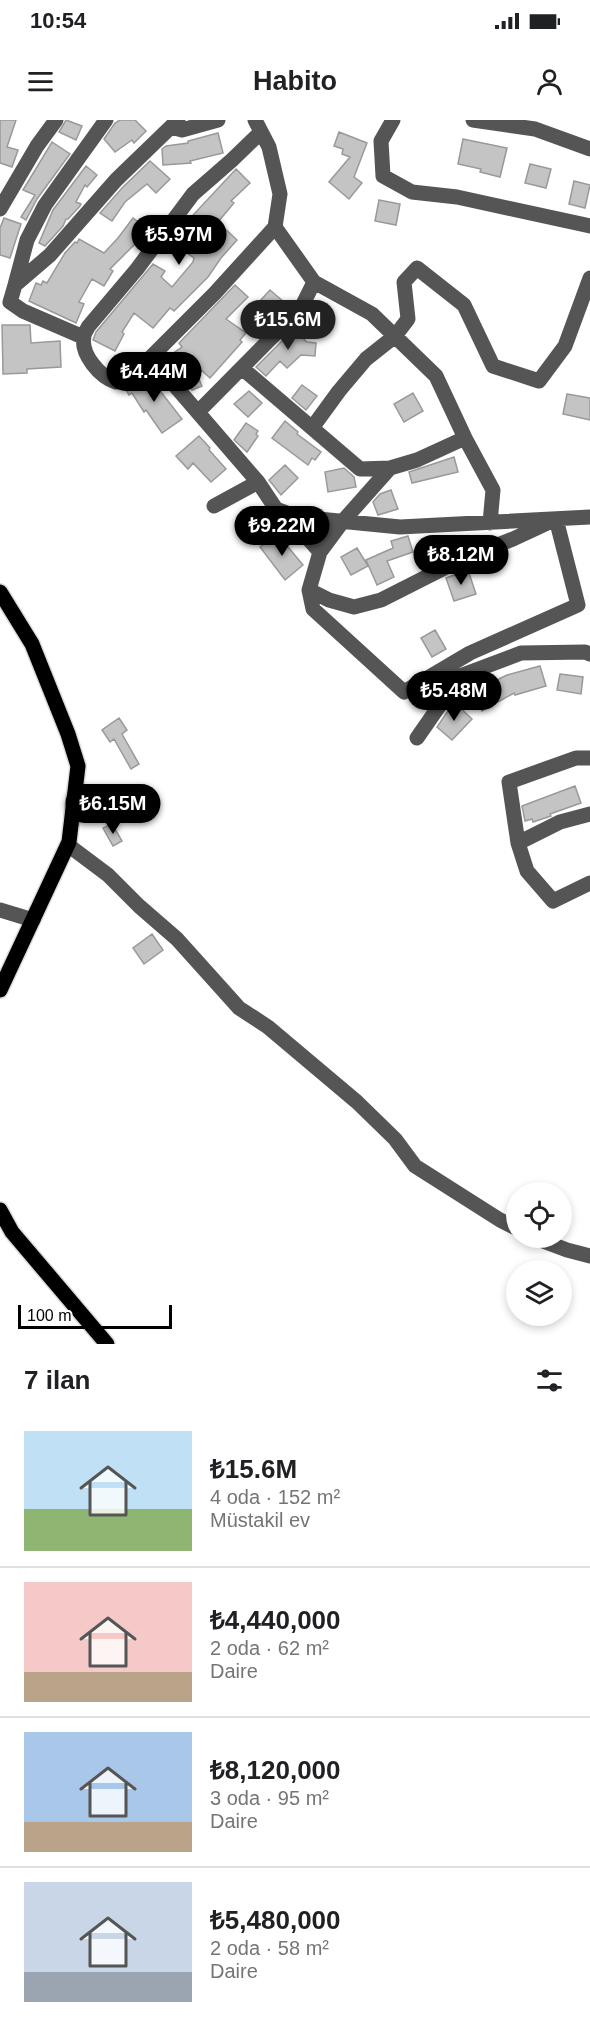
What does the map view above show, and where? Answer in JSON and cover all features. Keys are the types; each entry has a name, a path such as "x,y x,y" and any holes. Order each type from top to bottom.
{"main road":[{"path":"0,592 32,644 68,734 78,766 68,845 0,990"},
{"path":"0,1210 12,1232 107,1344"}],"street":[{"path":"0,209 37,146 56,120"},
{"path":"83,337 23,311 10,302 27,240 45,204 106,120"},
{"path":"15,285 50,255 116,180 174,123 182,130 218,120"},
{"path":"393,120 381,141 383,176 412,192 457,197 590,226"},
{"path":"473,120 536,124 590,149"},
{"path":"258,126 268,147 280,194 275,227 151,358 116,382 108,380 100,374 88,358 83,337 88,327 137,269 193,194 232,160 258,126"},
{"path":"275,227 314,282 372,314 436,376 493,490 490,523"},
{"path":"312,428 366,359 395,336 408,319 404,282 417,268 464,305 493,366 538,381 565,346 590,278"},
{"path":"198,412 301,308 314,282"},
{"path":"151,358 258,482 276,509 284,512 298,517 400,527 590,516"},
{"path":"243,369 360,469 390,468 428,455 465,438"},
{"path":"390,468 343,521 320,552 309,590 313,609 404,692 470,653 579,604 556,519"},
{"path":"214,506 258,482"},
{"path":"284,512 320,552"},
{"path":"309,590 328,600 354,607 381,600 460,560 556,519"},
{"path":"417,738 460,676 521,653 585,652 590,654"},
{"path":"590,758 576,758 509,782 518,843 527,871 553,901 590,882"},
{"path":"518,843 560,822 590,814"},
{"path":"68,845 108,875 177,939 239,1008 268,1027 357,1102 394,1139 415,1166 506,1223"},
{"path":"0,910 33,920"},
{"path":"562,1248 590,1256"}],"building":[{"path":"0,120 16,120 7,147 18,150 12,167 0,163"},
{"path":"66,120 82,126 76,140 59,132"},
{"path":"120,120 135,120 146,131 134,143 132,140 115,152 104,139 115,123"},
{"path":"339,132 367,143 354,177 362,183 349,199 329,182 350,157 342,154 343,149 334,146"},
{"path":"218,133 223,153 190,161 191,163 163,165 162,149 166,146 188,143 188,141"},
{"path":"463,139 507,148 500,177 480,172 481,169 458,164"},
{"path":"52,142 70,154 37,199 26,220 21,217 35,195 23,190"},
{"path":"150,161 170,179 156,193 147,184 125,202 112,221 100,213 123,187"},
{"path":"530,164 551,169 546,188 525,183"},
{"path":"86,166 97,175 87,187 85,185 76,202 81,204 80,206 66,219 63,226 45,246 39,243 53,210"},
{"path":"236,169 250,183 231,201 234,203 218,222 237,240 208,277 174,311 170,308 153,328 134,313 122,332 124,334 115,351 93,340 96,332 153,264 165,271 161,277 172,287 193,262 194,258 170,241 181,226"},
{"path":"574,181 590,185 585,208 569,204"},
{"path":"379,200 400,204 396,225 375,221"},
{"path":"4,218 21,224 10,258 0,255 0,228"},
{"path":"133,218 148,229 138,244 136,243 110,269 113,271 104,286 92,279 79,302 84,304 76,323 29,301 36,283 41,285 43,281 47,283 65,253 75,242 77,243 79,239 104,253"},
{"path":"235,285 248,297 226,319 246,333 240,340 242,342 210,378 200,369 201,372 197,375 202,386 192,390 166,358 182,347 179,343"},
{"path":"270,290 284,302 273,314 259,302"},
{"path":"299,324 304,329 299,335 307,342 316,343 315,356 301,355 287,368 280,361 266,376 256,367"},
{"path":"2,325 30,325 31,343 60,341 61,367 27,369 27,373 3,374"},
{"path":"147,374 182,419 162,433 146,410 144,412 132,393 129,395 125,388"},
{"path":"302,385 317,396 306,410 292,398"},
{"path":"249,391 262,403 248,417 234,404"},
{"path":"413,393 423,411 404,422 394,404"},
{"path":"567,394 590,398 590,420 563,414"},
{"path":"285,421 298,432 297,434 321,452 315,460 312,458 308,465 272,438"},
{"path":"246,423 258,431 256,434 258,436 247,452 234,440"},
{"path":"199,436 226,469 211,482 193,463 188,469 176,456"},
{"path":"454,457 458,472 412,483 409,472"},
{"path":"285,465 298,478 281,495 269,480"},
{"path":"344,468 354,477 356,487 328,492 325,472"},
{"path":"391,490 398,509 378,515 373,502 380,494"},
{"path":"278,535 303,565 285,580 260,547"},
{"path":"408,536 413,552 387,561 394,577 377,585 366,560 393,548 391,541"},
{"path":"357,548 368,566 351,575 341,557"},
{"path":"468,570 476,594 454,601 446,578"},
{"path":"435,630 446,649 432,657 421,638"},
{"path":"540,666 546,686 515,695 514,693 482,711 472,692 507,675"},
{"path":"560,674 583,677 581,694 557,690"},
{"path":"454,702 472,719 452,740 437,727"},
{"path":"119,718 127,730 122,734 139,764 131,769 114,739 110,742 102,730"},
{"path":"575,786 581,803 533,822 532,819 525,821 522,806"},
{"path":"112,824 122,841 113,846 103,828"},
{"path":"152,934 163,950 144,964 133,948"}]}
